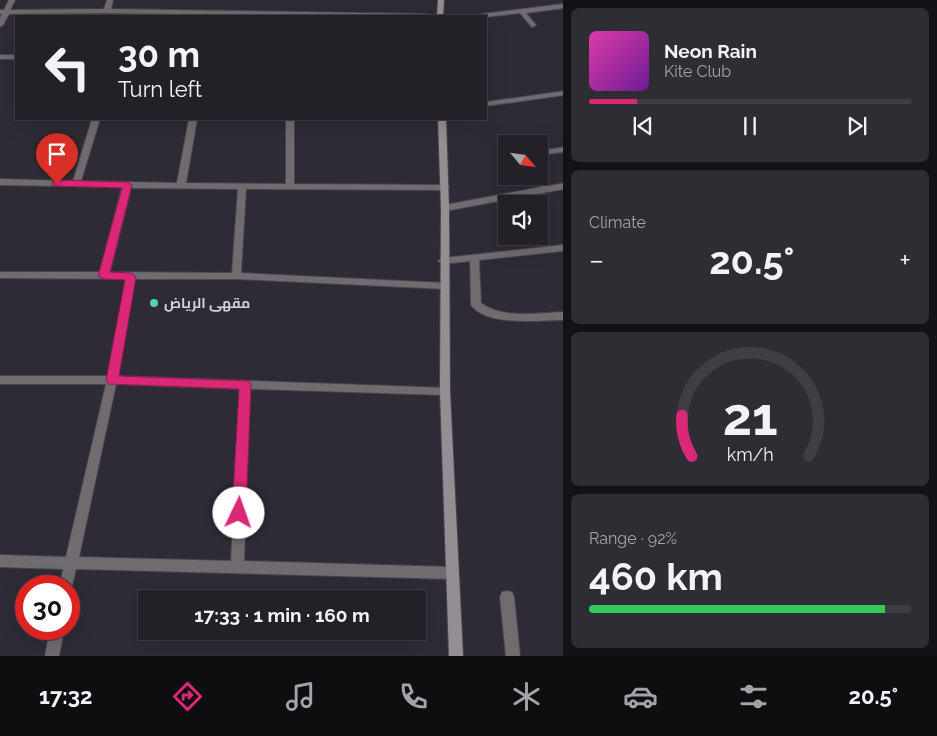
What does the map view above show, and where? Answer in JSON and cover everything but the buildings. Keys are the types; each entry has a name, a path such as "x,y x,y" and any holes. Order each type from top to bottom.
{"street":[{"path":"0,25 3,12 12,0"},
{"path":"107,11 110,0"},
{"path":"440,15 441,0"},
{"path":"487,16 563,6"},
{"path":"3,12 107,11 320,15"},
{"path":"522,12 533,24"},
{"path":"0,57 15,57"},
{"path":"487,104 563,93"},
{"path":"76,184 96,120"},
{"path":"182,186 193,120"},
{"path":"290,120 290,186"},
{"path":"442,120 445,187 443,262 445,286 445,391 456,656"},
{"path":"548,152 563,149"},
{"path":"0,182 182,186 445,187"},
{"path":"104,276 127,185"},
{"path":"543,185 546,189"},
{"path":"236,276 242,186"},
{"path":"445,208 563,186"},
{"path":"443,262 563,248"},
{"path":"474,258 476,305 480,309 508,316 563,316"},
{"path":"0,275 236,276 445,286"},
{"path":"68,575 112,380 131,277"},
{"path":"0,380 112,380 445,391"},
{"path":"236,568 245,384"},
{"path":"0,561 452,573"},
{"path":"507,597 513,656"},
{"path":"52,656 56,640"}],"place":[{"name":"مقهى الرياض","path":"154,303"}],"route":[{"path":"57,184 127,185 104,276 131,277 112,380 245,384 239,513"}]}
